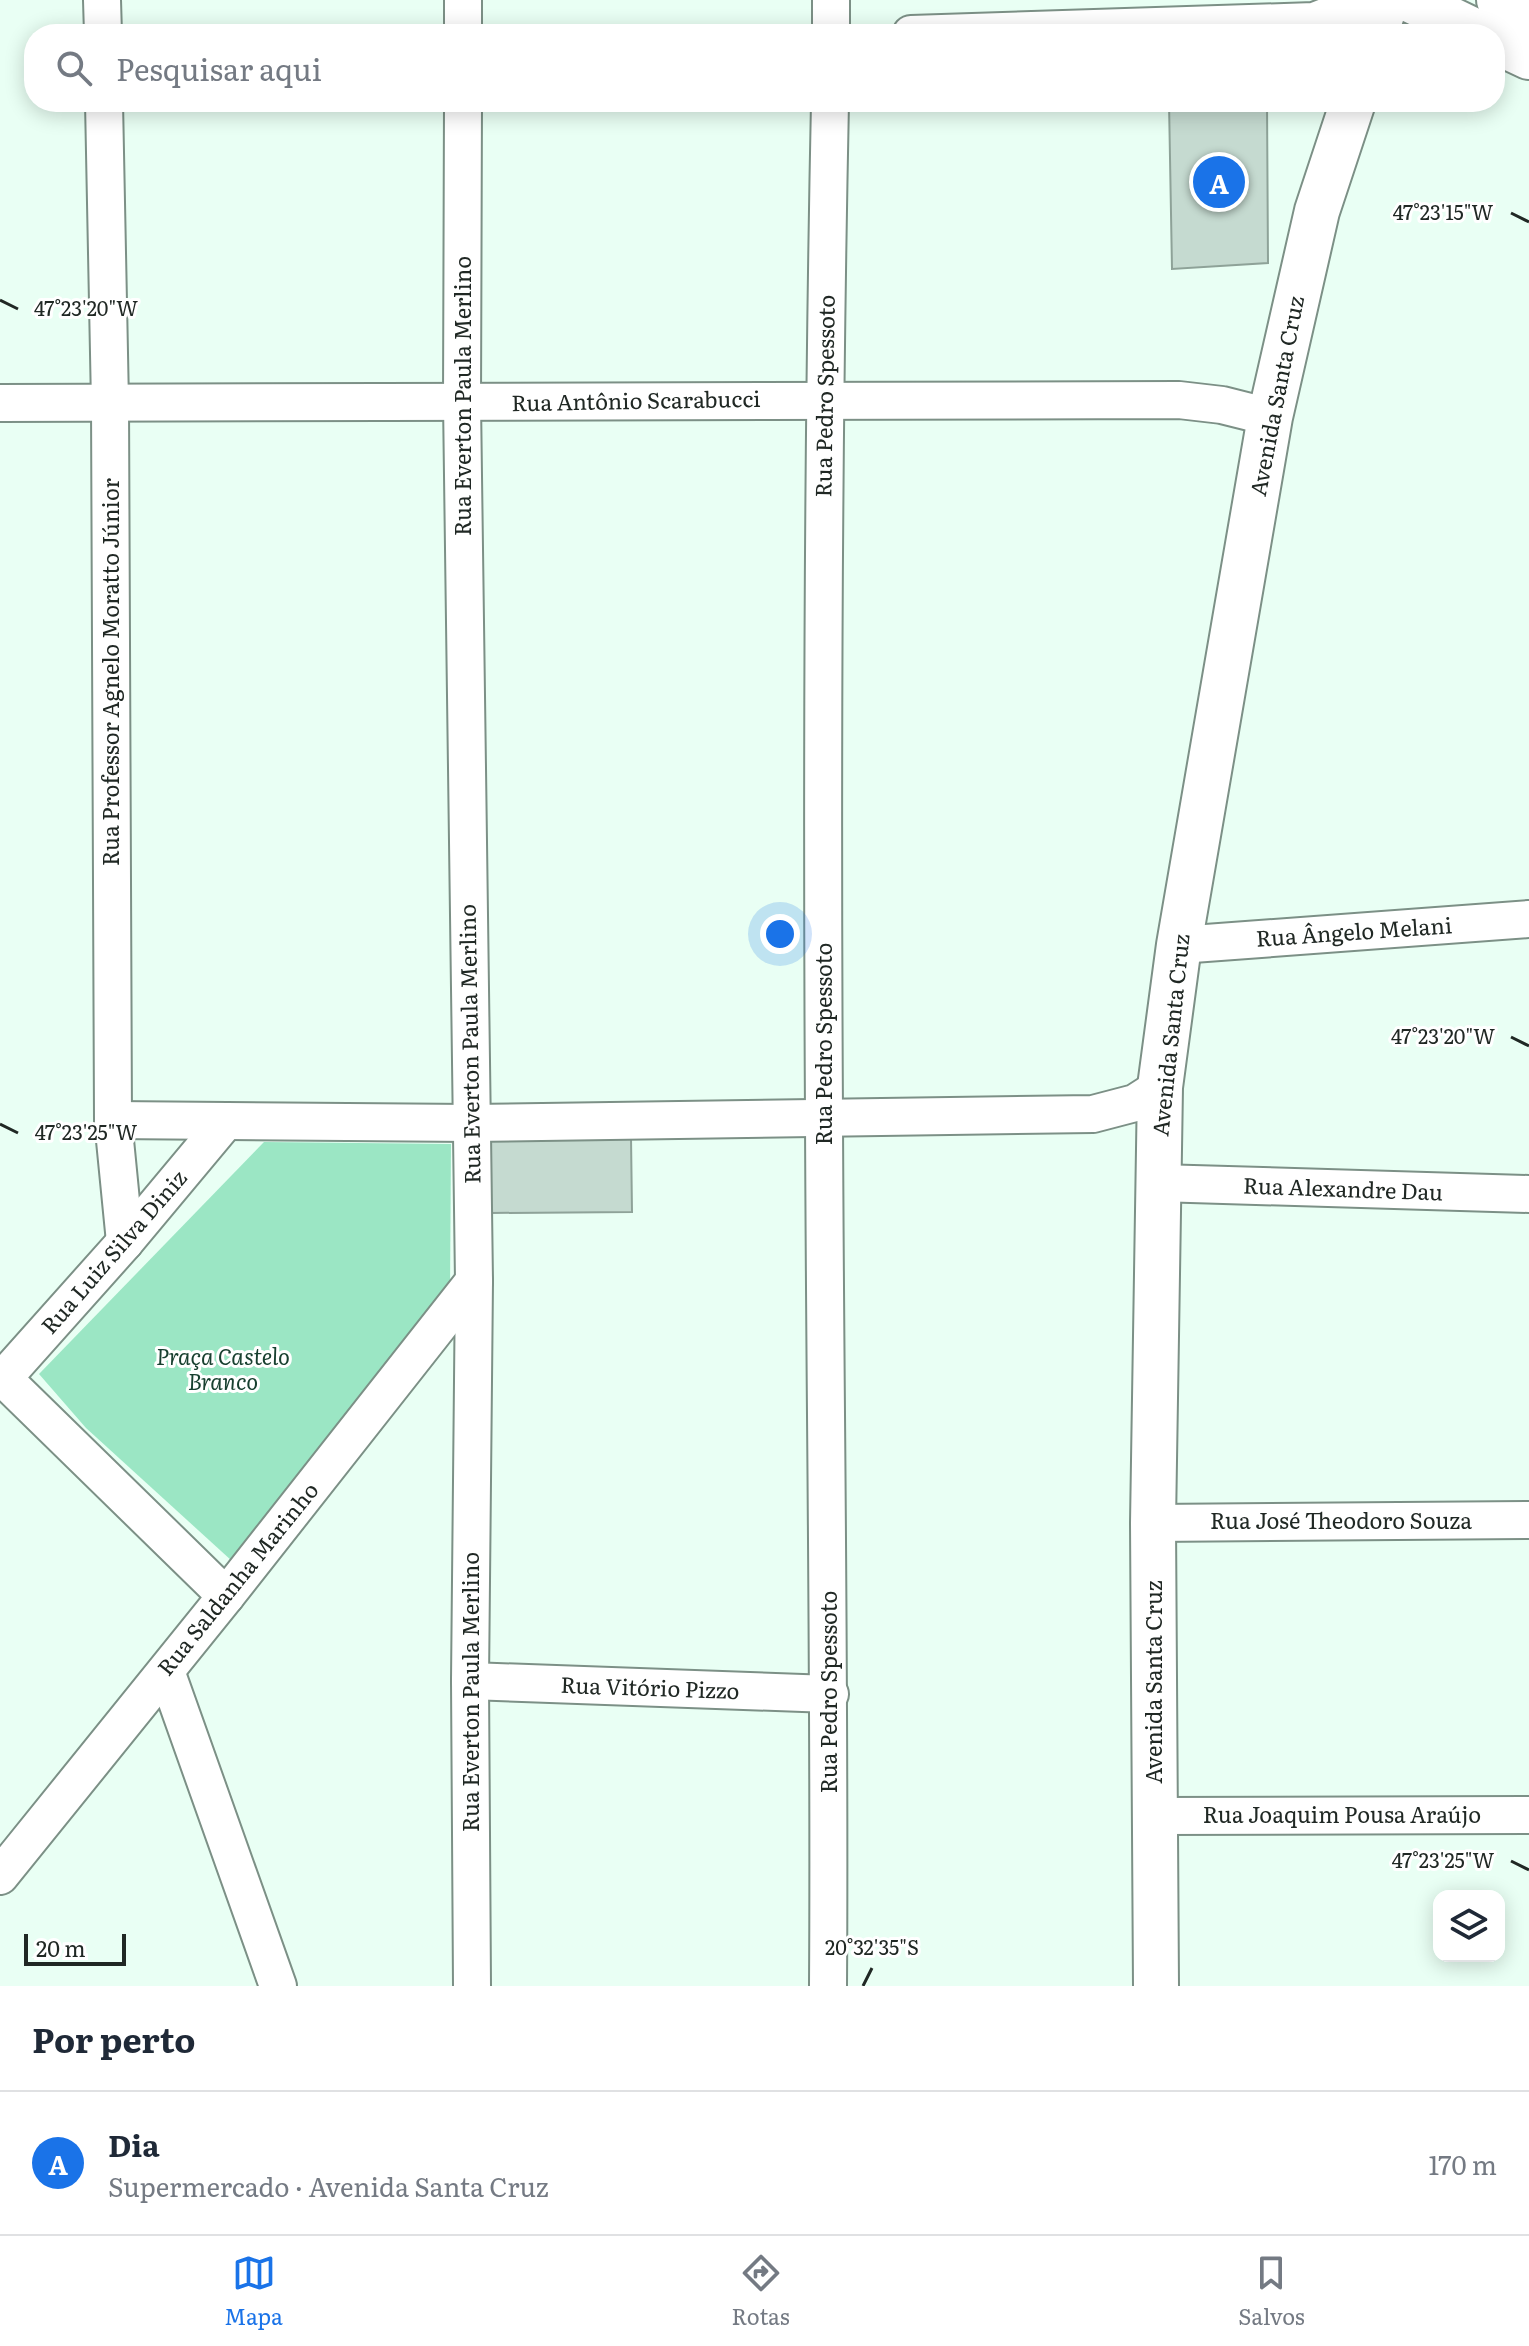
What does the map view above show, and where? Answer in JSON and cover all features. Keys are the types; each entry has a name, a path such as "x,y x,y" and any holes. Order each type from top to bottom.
{"street":[{"path":"102,0 103,24"},
{"path":"463,0 463,24"},
{"path":"831,0 831,24"},
{"path":"1221,24 1314,21 1369,0"},
{"path":"1379,24 1387,0"},
{"path":"1410,0 1460,24"},
{"path":"1499,0 1529,14"},
{"path":"1505,46 1529,57"},
{"name":"Rua Professor Agnelo Moratto Júnior","path":"104,112 110,403 113,1120 125,1242"},
{"name":"Rua Everton Paula Merlino","path":"463,112 462,402 474,1281 470,1681 472,1986"},
{"name":"Rua Pedro Spessoto","path":"828,1986 830,1694 824,1117 824,399 830,112"},
{"name":"Avenida Santa Cruz","path":"1156,1986 1153,1523 1160,1087 1179,945 1270,417 1317,211 1350,112"},
{"name":"Rua Antônio Scarabucci","path":"0,403 1179,400 1222,405 1270,417"},
{"name":"Rua Ângelo Melani","path":"1179,945 1529,919"},
{"path":"113,1120 471,1123 1093,1114 1135,1103 1160,1087"},
{"name":"Rua Luiz Silva Diniz","path":"1,1378 125,1242 226,1121"},
{"name":"Rua Alexandre Dau","path":"1158,1183 1529,1194"},
{"name":"Rua Saldanha Marinho","path":"0,1876 474,1281"},
{"path":"1,1378 226,1596"},
{"name":"Rua José Theodoro Souza","path":"1153,1523 1529,1520"},
{"path":"166,1671 278,1986"},
{"name":"Rua Vitório Pizzo","path":"470,1681 830,1694"},
{"name":"Rua Joaquim Pousa Araújo","path":"1155,1816 1529,1815"}],"green space":[{"name":"Praça Castelo Branco","path":"264,1142 451,1144 450,1293 232,1561 86,1428 39,1374"}],"building":[{"path":"1169,112 1267,112 1268,263 1172,269"},
{"path":"491,1137 631,1137 632,1212 491,1213"}],"place":[{"name":"Dia","path":"1219,182"}]}
